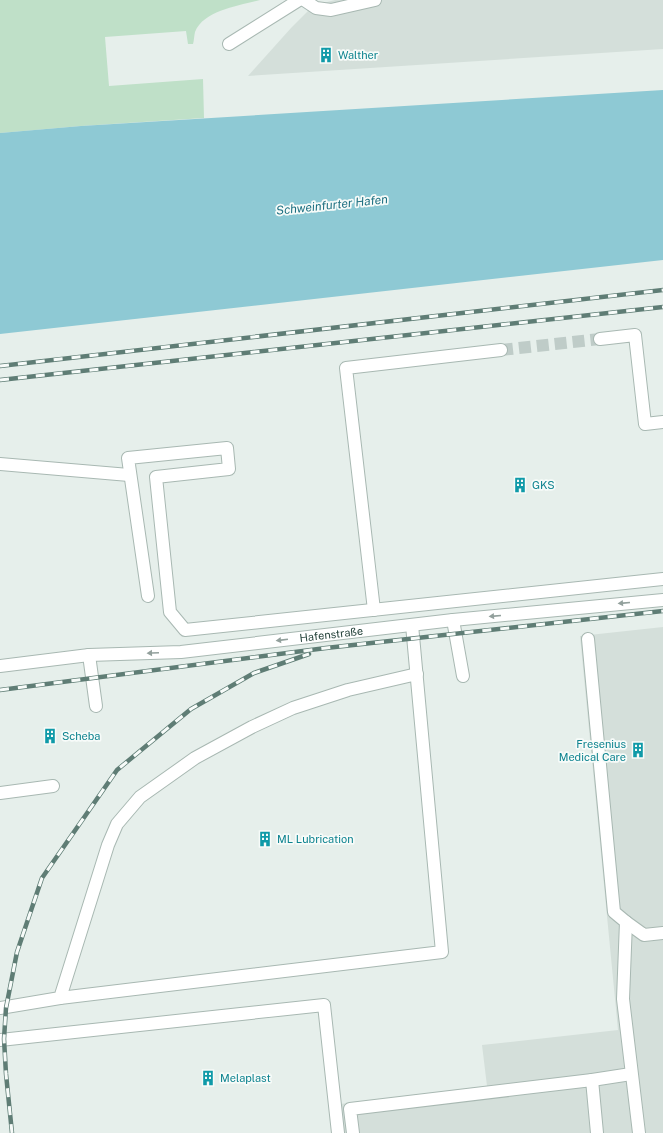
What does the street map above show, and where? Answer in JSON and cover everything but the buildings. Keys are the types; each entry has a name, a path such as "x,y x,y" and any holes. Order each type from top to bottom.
{"street":[{"path":"230,44 299,0"},
{"path":"304,0 316,8 331,10 375,0"},
{"path":"600,339 635,335 645,424 663,422"},
{"path":"374,610 346,368 501,350"},
{"path":"148,596 128,458 227,448 229,469 156,477 170,612 184,630 663,579"},
{"path":"0,464 130,475"},
{"name":"Hafenstraße","path":"0,666 89,655 181,652 453,620 663,600"},
{"path":"453,620 463,676"},
{"path":"0,1008 60,998 442,952 412,625"},
{"path":"588,639 614,912 644,935 663,933"},
{"path":"89,655 96,706"},
{"path":"60,998 108,845 117,824 140,797 195,758 252,727 293,708 348,690 417,674"},
{"path":"0,793 52,786"},
{"path":"626,922 623,999 639,1133"},
{"path":"0,1040 324,1005 338,1133"},
{"path":"353,1133 350,1109 631,1074"},
{"path":"592,1080 598,1133"}],"shaded area":[{"name":"Walther","path":"335,0 663,0 663,49 248,76 308,11"},
{"path":"663,627 663,1133 344,1133 340,1104 487,1086 482,1045 618,1030 580,636"}],"green space":[{"path":"0,0 260,0 223,10 206,19 195,32 193,44 188,44 186,31 105,37 109,86 203,79 204,118 0,133"}],"water":[{"name":"Schweinfurter Hafen","path":"663,90 663,260 0,334 0,133 81,126"}],"tunnel":[{"path":"501,350 600,339"}],"railway":[{"path":"0,366 663,290"},
{"path":"0,380 663,307"},
{"path":"0,690 326,648 663,611"},
{"path":"12,1133 4,1039 6,1008 17,952 42,878 117,770 191,709 254,673 309,654"}],"place":[{"name":"Walther","path":"326,55"},
{"name":"GKS","path":"520,485"},
{"name":"Scheba","path":"50,736"},
{"name":"Fresenius Medical Care","path":"638,750"},
{"name":"ML Lubrication","path":"265,839"},
{"name":"Melaplast","path":"208,1078"}]}
